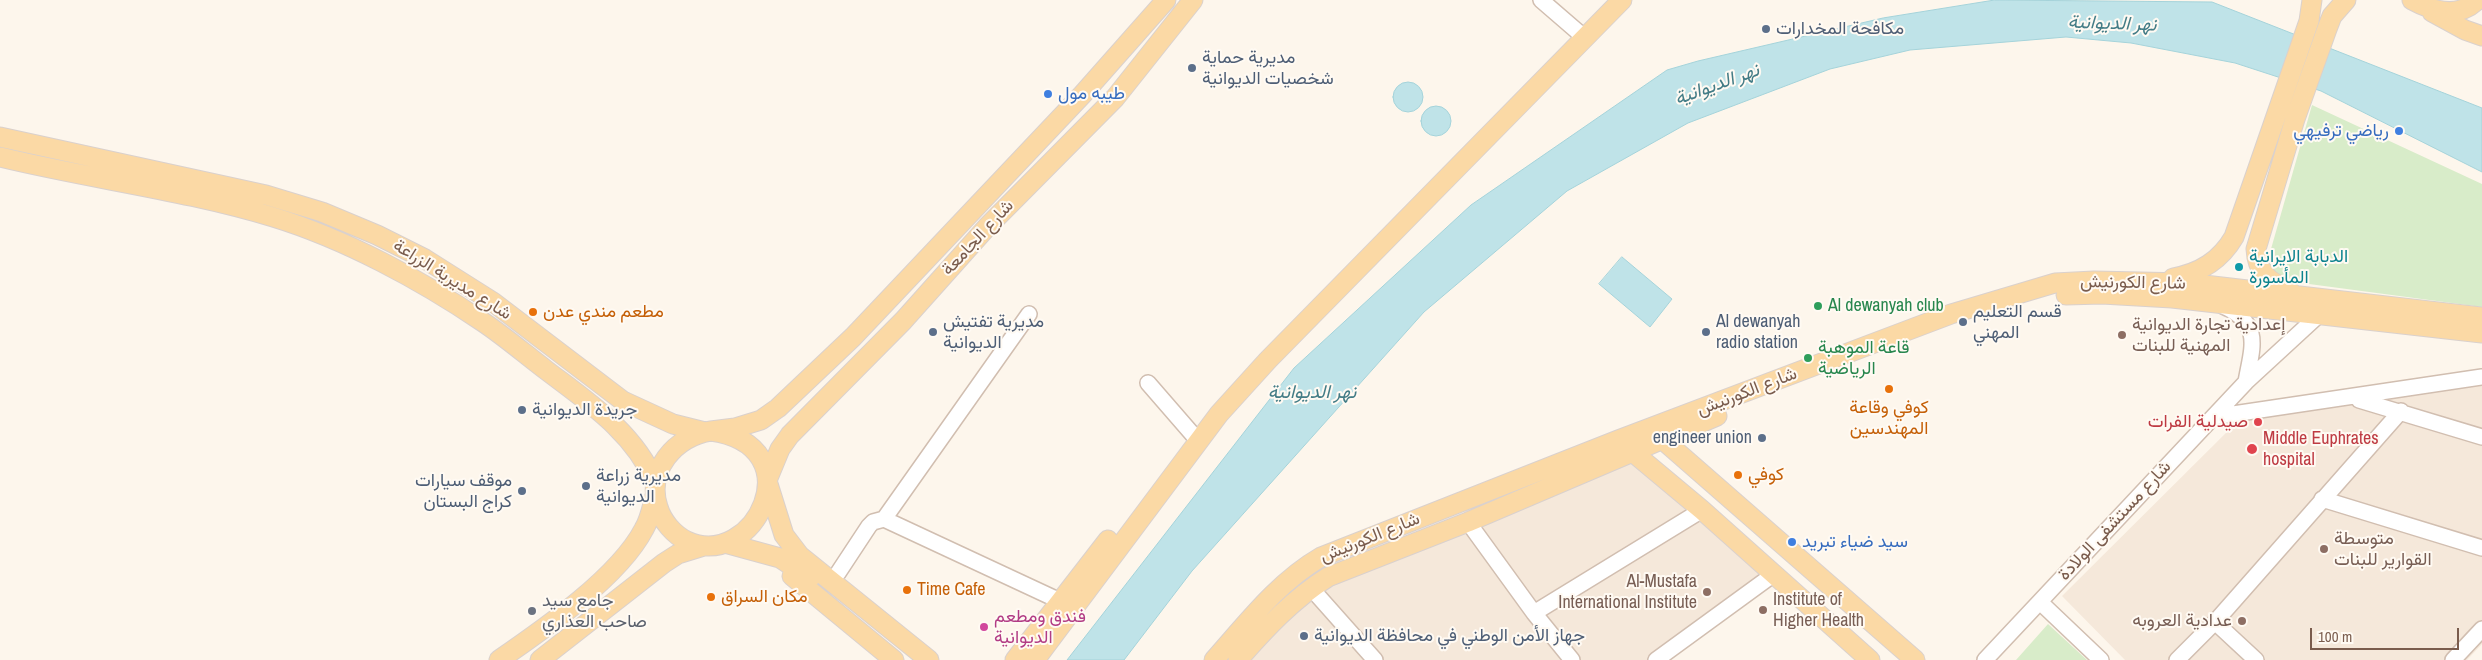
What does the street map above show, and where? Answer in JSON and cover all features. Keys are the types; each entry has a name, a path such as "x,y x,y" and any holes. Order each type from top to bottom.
{"main road":[{"name":"شارع الجامعة","path":"708,432 745,426 761,420 778,408 852,337 1127,46 1166,0"},
{"name":"شارع الجامعة","path":"768,481 780,449 796,428 903,321 987,227 1115,98 1145,63 1193,0"},
{"path":"2156,281 2202,269 2212,264 2228,247 2238,226 2309,21 2312,0"},
{"path":"2307,296 2271,282 2260,270 2257,260 2258,238 2295,119 2327,29 2332,16 2346,0"},
{"path":"2417,3 2460,12 2477,0"},
{"path":"1035,660 1219,414 1268,360 1621,2"},
{"path":"2417,3 2448,22 2482,36"},
{"path":"1127,46 1145,63"},
{"name":"شارع مديرية الزراعة","path":"0,136 266,195 322,212 377,235 425,260 493,302 623,401 673,424 708,432"},
{"path":"68,172 73,152"},
{"name":"شارع مديرية الزراعة","path":"0,157 228,204 275,217 363,253 482,322 564,383 631,441 649,467 655,489"},
{"name":"شارع الكورنيش","path":"1238,660 1274,620 1311,588 1328,577 1506,506 1625,446 1656,433 1951,314 2027,290 2055,283 2156,281 2307,296 2415,316 2482,334"},
{"name":"شارع الكورنيش","path":"1656,433 1972,321 2055,296 2102,294 2172,298 2321,313 2482,318"},
{"path":"1015,660 1173,456 1219,414"},
{"path":"499,660 526,642 606,578 645,528 660,468 667,455 690,437 708,432 732,435 748,443 759,455 784,535 800,556 929,660"},
{"path":"1656,433 1915,660"},
{"path":"1625,446 1702,510 1870,660"},
{"name":"شارع الكورنيش","path":"1214,660 1263,604 1290,579 1321,557 1497,487 1625,446"},
{"path":"540,660 678,554 704,546 724,543 741,534 754,523 762,507 768,481"},
{"path":"1497,487 1506,506"},
{"path":"655,489 659,510 675,533 682,539 704,546"},
{"path":"724,543 780,558 798,569 834,583 944,660"},
{"path":"759,552 783,568 894,660"},
{"path":"1321,557 1328,577"},
{"path":"1808,605 1826,582"},
{"path":"834,583 915,660"},
{"path":"1263,604 1274,620"}],"street":[{"path":"1541,0 1585,38"},
{"path":"2217,303 2235,312 2249,326 2252,348 2246,382"},
{"name":"شارع مستشفى الولادة","path":"1985,660 2246,382 2321,313"},
{"path":"834,583 869,526 873,522 884,519 1029,314"},
{"path":"2213,417 2353,398 2482,377"},
{"path":"1148,383 1194,436"},
{"path":"2353,398 2482,437"},
{"path":"2177,660 2215,622 2400,411"},
{"path":"2322,499 2482,548"},
{"path":"1534,613 1702,510"},
{"path":"884,519 1060,601"},
{"path":"1468,522 1534,613 1572,660"},
{"path":"1656,660 1774,574"},
{"path":"1311,588 1375,660"},
{"path":"2040,602 2101,660"},
{"path":"2215,622 2256,660"},
{"path":"2453,660 2482,629"}],"shaded area":[{"path":"2482,378 2482,644 2467,660 2125,660 2062,596 2253,406"},
{"path":"1628,439 1778,576 1662,660 1246,660 1310,586"}],"green space":[{"path":"2312,105 2482,184 2482,307 2279,280 2268,264 2269,256"},
{"path":"2048,624 2087,660 2016,660"}],"water":[{"name":"نهر الديوانية","path":"1995,0 2212,2 2482,108 2482,172 2321,91 2235,63 2131,43 2066,37 1910,50 1830,69 1688,123 1567,191 1424,312 1192,571 1124,660 1067,660 1294,368 1471,205 1667,70 1883,18"},
{"path":"1408,82 1419,86 1423,97 1419,108 1408,112 1397,108 1393,97 1397,86"},
{"path":"1436,106 1447,110 1451,121 1447,132 1436,136 1425,132 1421,121 1425,110"},
{"path":"1622,257 1672,299 1650,327 1599,284"}],"place":[{"name":"مكافحة المخدارات","path":"1766,29"},
{"name":"مديرية حماية شخصيات الديوانية","path":"1192,68"},
{"name":"طيبه مول","path":"1048,94"},
{"name":"رياضي ترفيهي","path":"2399,131"},
{"name":"الدبابة الايرانية المأسورة","path":"2239,267"},
{"name":"Al dewanyah club","path":"1818,306"},
{"name":"مطعم مندي عدن","path":"533,312"},
{"name":"قسم التعليم المهني","path":"1963,322"},
{"name":"مديرية تفتيش الديوانية","path":"933,332"},
{"name":"Al dewanyah radio station","path":"1706,332"},
{"name":"إعدادية تجارة الديوانية المهنية للبنات","path":"2122,335"},
{"name":"قاعة الموهبة الرياضية","path":"1808,358"},
{"name":"كوفي وقاعة المهندسين","path":"1889,389"},
{"name":"جريدة الديوانية","path":"522,410"},
{"name":"صيدلية الفرات","path":"2258,422"},
{"name":"engineer union","path":"1762,438"},
{"name":"Middle Euphrates hospital","path":"2252,449"},
{"name":"كوفي","path":"1738,475"},
{"name":"مديرية زراعة الديوانية","path":"586,486"},
{"name":"موقف سيارات كراج البستان","path":"522,491"},
{"name":"سيد ضياء تبريد","path":"1792,542"},
{"name":"متوسطة القوارير للبنات","path":"2324,549"},
{"name":"Time Cafe","path":"907,590"},
{"name":"Al-Mustafa International Institute","path":"1707,592"},
{"name":"مكان السراق","path":"711,597"},
{"name":"Institute of Higher Health","path":"1763,610"},
{"name":"جامع سيد صاحب العذاري","path":"532,611"},
{"name":"عدادية العروبه","path":"2242,621"},
{"name":"فندق ومطعم الديوانية","path":"984,627"},
{"name":"جهاز الأمن الوطني في محافظة الديوانية","path":"1304,636"}]}
